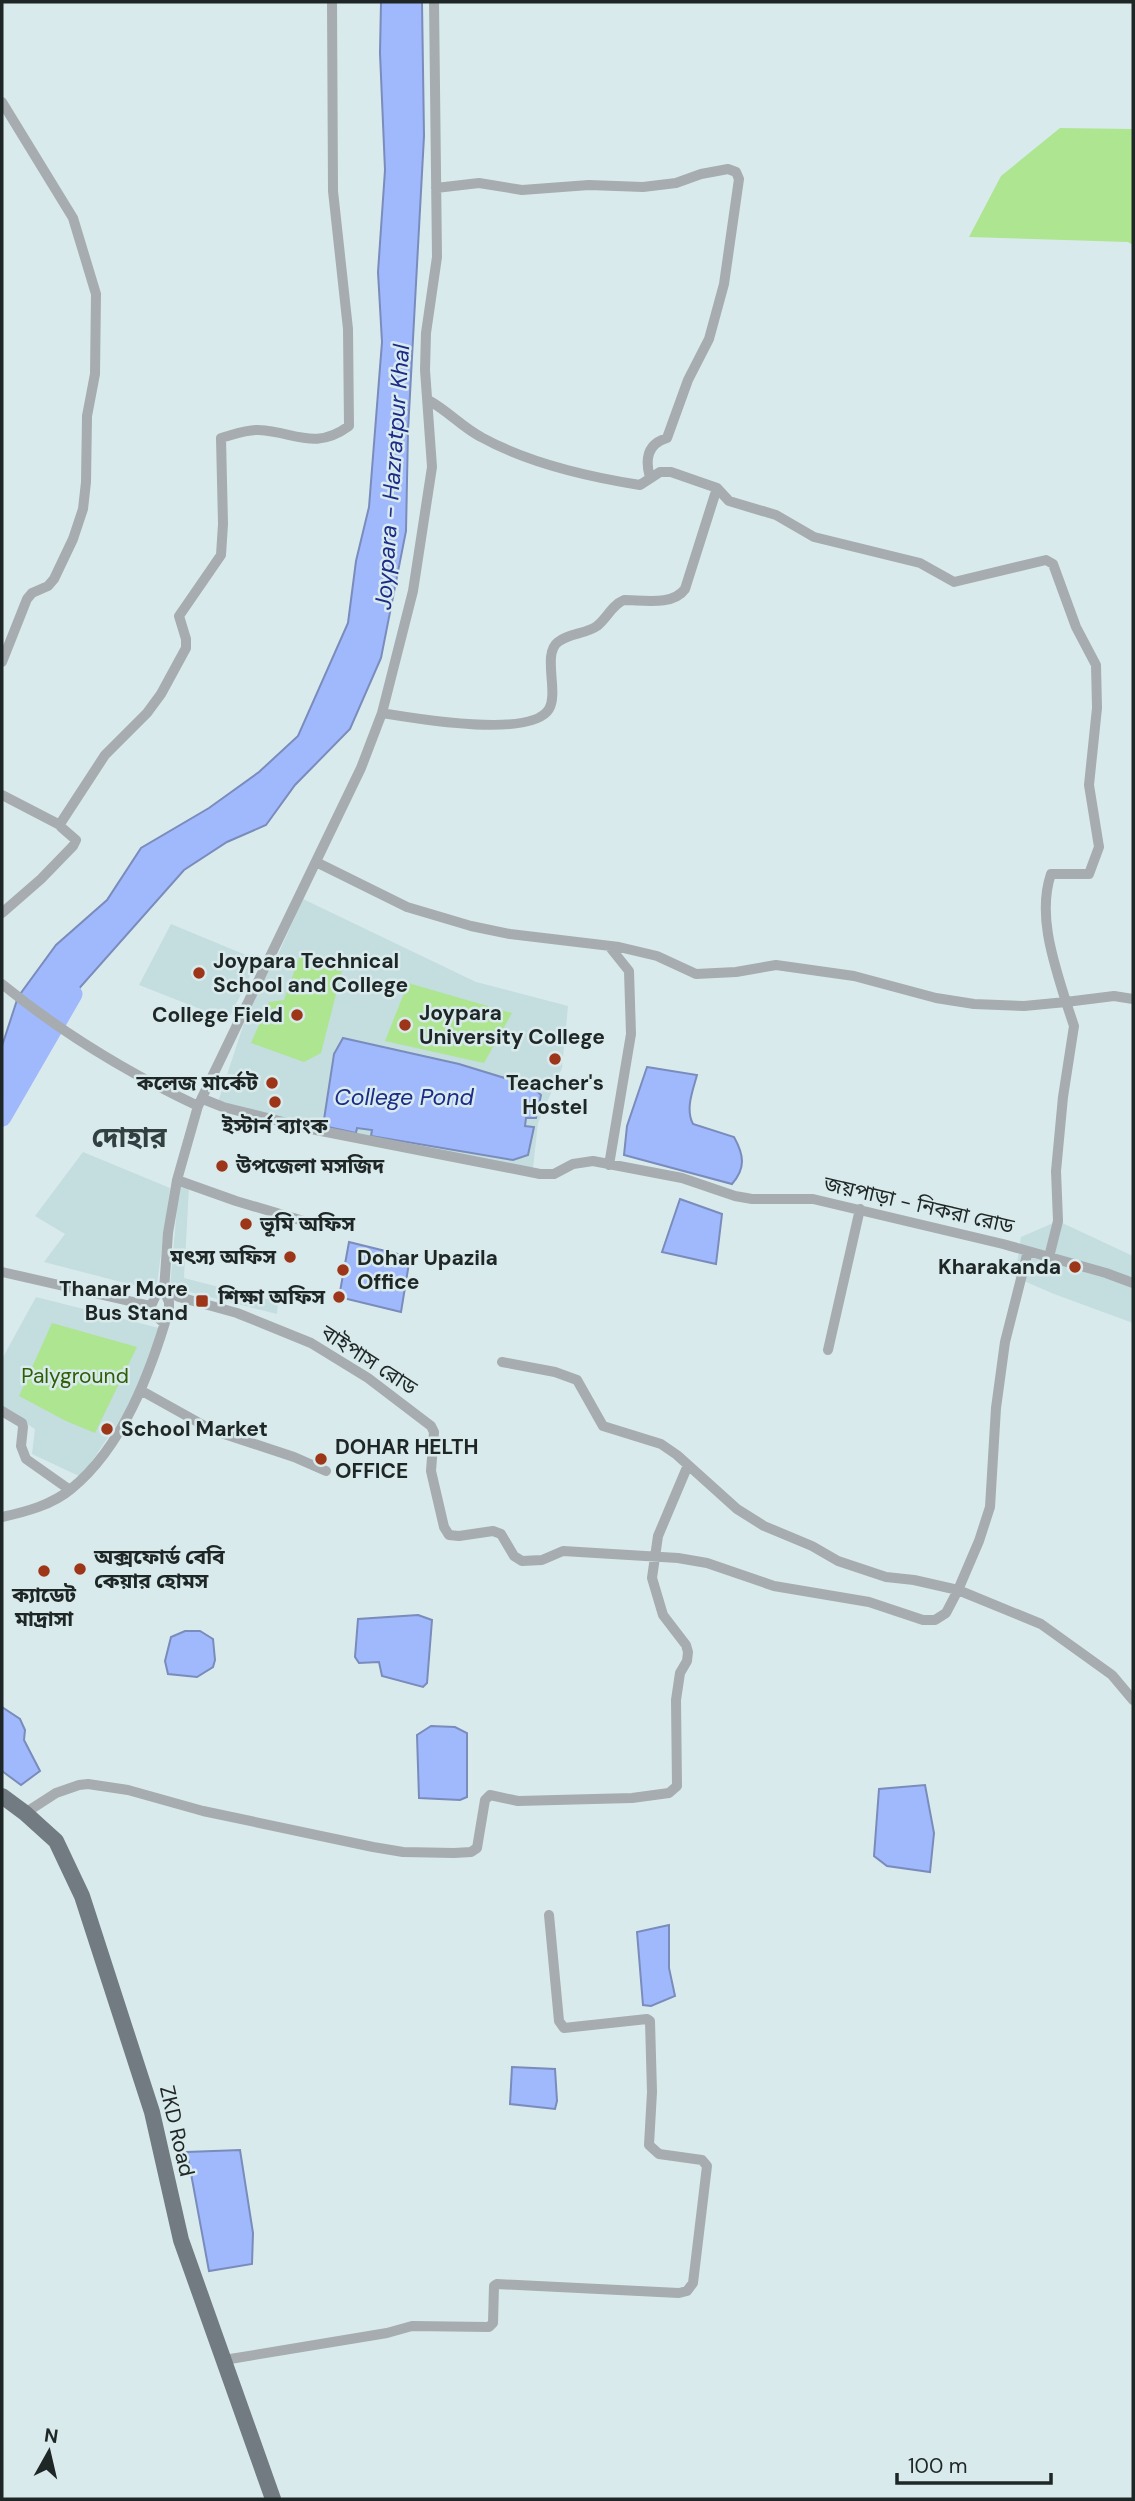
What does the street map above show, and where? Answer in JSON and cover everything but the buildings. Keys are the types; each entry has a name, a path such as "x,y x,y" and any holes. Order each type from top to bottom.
{"main road":[{"name":"ZKD Road","path":"2,1797 25,1813 55,1841 73,1873 87,1909 152,2112 181,2240 273,2499"}],"street":[{"path":"60,825 105,755 161,694 183,655 186,639 179,616 221,555 221,438 258,429 300,439 335,436 349,426 348,329 333,191 332,2"},
{"path":"2,1517 44,1504 70,1490 92,1468 111,1443 142,1391 169,1302 164,1290 168,1233 177,1180 201,1103 360,768 382,713 413,591 432,467 426,333 437,257 435,2"},
{"path":"2,102 73,218 96,294 95,373 87,416 83,509 73,539 54,579 27,599 2,662"},
{"path":"436,188 479,183 522,190 589,185 643,187 676,183 701,174 728,169 736,172 739,179 724,284 709,339 688,380 667,438 657,441 648,452 646,466 650,478"},
{"path":"428,400 480,437 528,457 610,481 640,485 660,472 671,472 717,488 729,501 776,515 814,537 920,563 954,582 1046,560 1053,564 1076,627 1096,665 1097,708 1089,785 1099,847 1089,874 1051,874 1047,886 1048,930 1054,962 1074,1026 1063,1097 1056,1171 1058,1220 1049,1257"},
{"path":"382,713 433,722 520,724 547,713 553,701 551,659 557,642 592,630 624,600 671,600 681,596 717,488"},
{"path":"2,795 60,825 76,840 41,879 2,913"},
{"path":"316,862 407,907 471,926 510,934 609,946 657,956 696,974 736,972 776,965 854,976 936,999 974,1004 1024,1006 1114,996 1133,999"},
{"path":"609,946 629,971 631,1034 609,1164"},
{"name":"জয়পাড়া - নিকরা রোড","path":"4,987 79,1041 123,1068 201,1103 311,1129 540,1174 554,1174 584,1161 682,1178 743,1197 813,1199 1028,1251 1133,1283"},
{"path":"177,1180 317,1225"},
{"path":"828,1350 860,1209"},
{"path":"653,1558 678,1558 707,1563 774,1586 869,1602 923,1620 935,1620 946,1613 979,1541 990,1507 996,1408 1005,1342 1028,1251"},
{"path":"2,1272 151,1306"},
{"path":"164,1290 152,1301 151,1306 152,1312 164,1323"},
{"name":"বাইপাস রোড","path":"164,1290 179,1297 237,1313 312,1343 368,1378 431,1426 435,1439 431,1471 444,1527 449,1535 493,1531 501,1534 514,1556 522,1561 542,1560 563,1551 653,1558"},
{"path":"502,1362 570,1376 582,1387 603,1426 661,1444 737,1509 764,1526 812,1546 838,1561 878,1575 958,1590 1041,1624 1112,1675 1133,1700"},
{"path":"142,1391 212,1430 294,1457 326,1472"},
{"path":"2,1411 22,1423 21,1446 26,1459 70,1490"},
{"path":"25,1813 57,1793 79,1784 88,1784 128,1790 202,1811 373,1847 403,1852 454,1853 471,1852 477,1848 487,1796 548,1802 632,1798 672,1792 677,1786 678,1772 676,1700 680,1674 687,1661 688,1652 686,1645 663,1615 652,1578 658,1536 688,1465"},
{"path":"224,2360 331,2343 412,2326 489,2328 493,2323 496,2284 679,2293 687,2291 693,2284 707,2166 702,2160 659,2154 649,2145 652,2092 650,2021 635,2020 568,2028 564,2028 559,2021 549,1915"}],"shaded area":[{"name":"Joypara University College","path":"303,899 476,982 568,1006 562,1068 538,1123 533,1168 339,1133 218,1102 250,1005 277,957"},
{"name":"Joypara Technical School and College","path":"171,924 258,960 228,1020 139,985"},
{"path":"83,1152 170,1188 156,1291 44,1262 65,1234 35,1216"},
{"path":"179,1185 189,1187 184,1278 278,1302 277,1314 170,1287"},
{"name":"Kharakanda","path":"1058,1221 1133,1256 1133,1323 1015,1277 1021,1237"},
{"path":"36,1297 159,1328 139,1392 81,1477 32,1454 35,1429 2,1408 2,1359"}],"green space":[{"path":"1060,128 1133,129 1133,245 1128,242 969,237 1001,176"},
{"name":"College Field","path":"300,955 342,971 321,1053 304,1062 251,1043 269,1002 284,1000"},
{"path":"408,983 512,1013 484,1063 385,1041"},
{"name":"Palyground","path":"52,1323 137,1347 95,1433 19,1396"}],"water":[{"path":"381,2 422,2 424,136 408,431 406,531 381,658 350,729 295,785 266,825 227,842 184,870 67,1002 35,1058 2,1127 2,1046 18,997 56,945 107,900 141,848 209,808 259,772 298,736 348,623 356,561 369,507 382,342 378,272 385,170 380,53"},
{"name":"College Pond","path":"343,1038 459,1064 531,1086 541,1095 536,1118 526,1118 525,1126 534,1127 528,1155 513,1160 371,1136 372,1130 357,1128 356,1133 323,1126 334,1054"},
{"path":"647,1067 697,1075 690,1100 691,1118 693,1124 734,1137 742,1161 740,1172 732,1184 624,1155 627,1126"},
{"path":"680,1199 722,1214 716,1264 662,1252"},
{"path":"349,1242 410,1257 401,1312 339,1297"},
{"path":"418,1615 432,1620 427,1683 423,1687 382,1676 379,1662 359,1663 355,1657 358,1619"},
{"path":"185,1631 200,1631 213,1639 213,1667 197,1677 168,1674 165,1661 171,1637"},
{"path":"2,1707 20,1719 25,1730 24,1740 40,1771 21,1785 2,1771"},
{"path":"431,1726 455,1727 467,1733 467,1797 460,1800 419,1798 417,1735"},
{"path":"925,1785 934,1833 930,1872 887,1866 874,1856 879,1789"},
{"path":"669,1925 669,1968 675,1996 651,2006 643,2005 637,1932"},
{"path":"512,2067 555,2069 555,2109 510,2104"},
{"path":"240,2150 253,2233 252,2264 209,2271 187,2152"}],"waterway":[{"name":"Joypara - Hazratpur Khal","path":"2,1117 73,994"}],"place":[{"name":"Joypara Technical School and College","path":"199,973"},
{"name":"College Field","path":"297,1015"},
{"name":"Joypara University College","path":"405,1025"},
{"name":"Teacher's Hostel","path":"555,1059"},
{"name":"কলেজ মার্কেট","path":"272,1083"},
{"name":"ইস্টার্ন ব্যাংক","path":"275,1102"},
{"name":"উপজেলা মসজিদ","path":"222,1166"},
{"name":"ভূমি অফিস","path":"246,1224"},
{"name":"মৎস্য অফিস","path":"290,1257"},
{"name":"Kharakanda","path":"1075,1267"},
{"name":"Dohar Upazila Office","path":"343,1270"},
{"name":"শিক্ষা অফিস","path":"339,1297"},
{"name":"Thanar More Bus Stand","path":"202,1301"},
{"name":"School Market","path":"107,1429"},
{"name":"DOHAR HELTH OFFICE","path":"321,1459"},
{"name":"অক্সফোর্ড বেবি কেয়ার হোমস","path":"80,1569"},
{"name":"ক্যাডেট মাদ্রাসা","path":"44,1571"}],"district":[{"name":"দোহার","path":"129,1137"}]}
